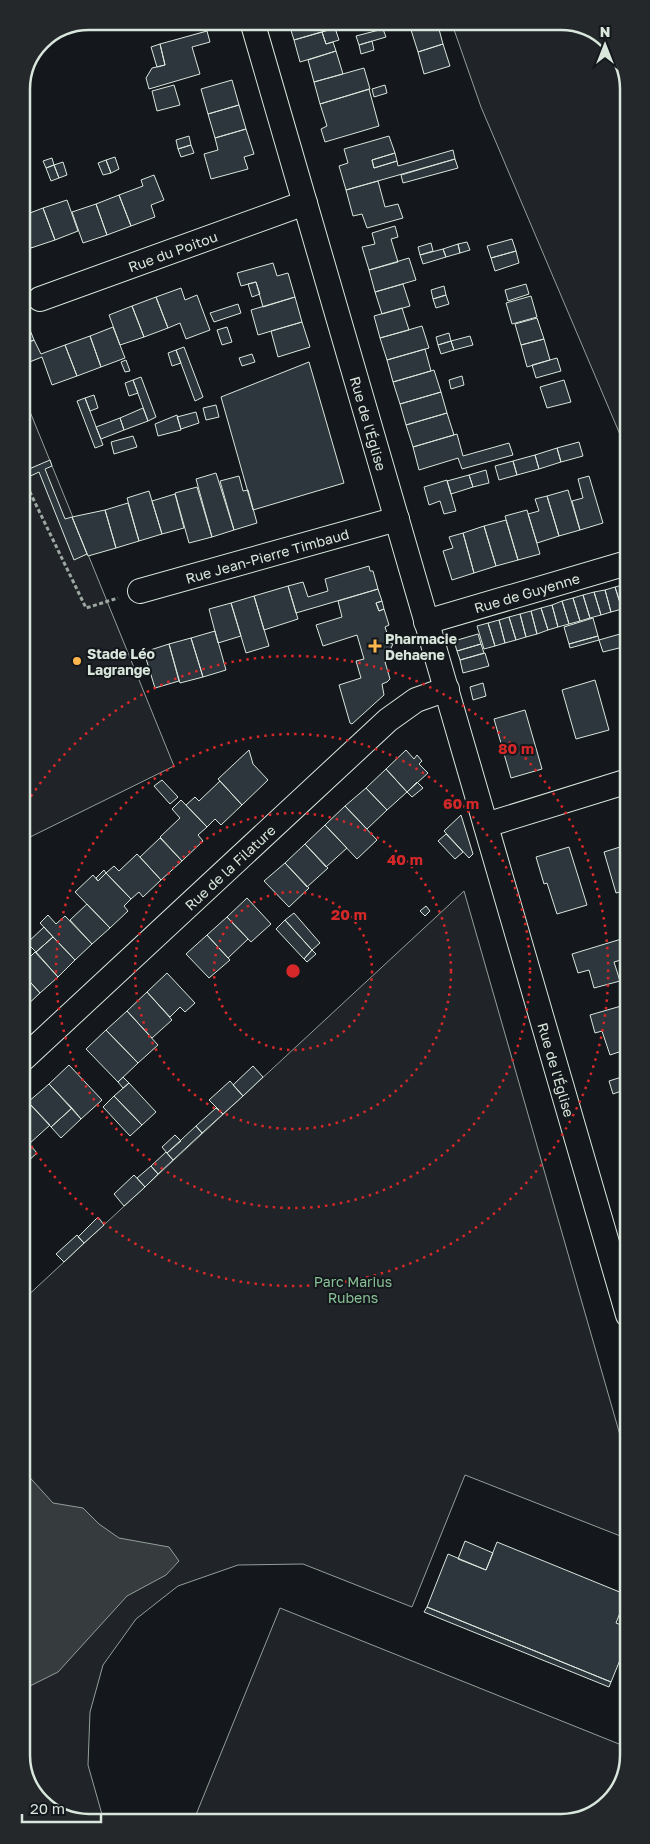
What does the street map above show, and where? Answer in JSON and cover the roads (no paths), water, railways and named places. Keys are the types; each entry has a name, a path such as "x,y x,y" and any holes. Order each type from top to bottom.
{"street":[{"name":"Rue de l'Église","path":"255,30 620,1287"},
{"name":"Rue du Poitou","path":"40,299 305,203"},
{"name":"Rue Jean-Pierre Timbaud","path":"140,591 396,520"},
{"name":"Rue de Guyenne","path":"426,622 620,565"},
{"name":"Rue de la Filature","path":"30,1052 388,720 416,700 447,689"},
{"path":"486,825 620,784"}],"place":[{"name":"Pharmacie Dehaene","path":"375,646"},
{"name":"Stade Léo Lagrange","path":"77,661"}],"park label":[{"name":"Parc Marius Rubens","path":"353,1289"}]}
